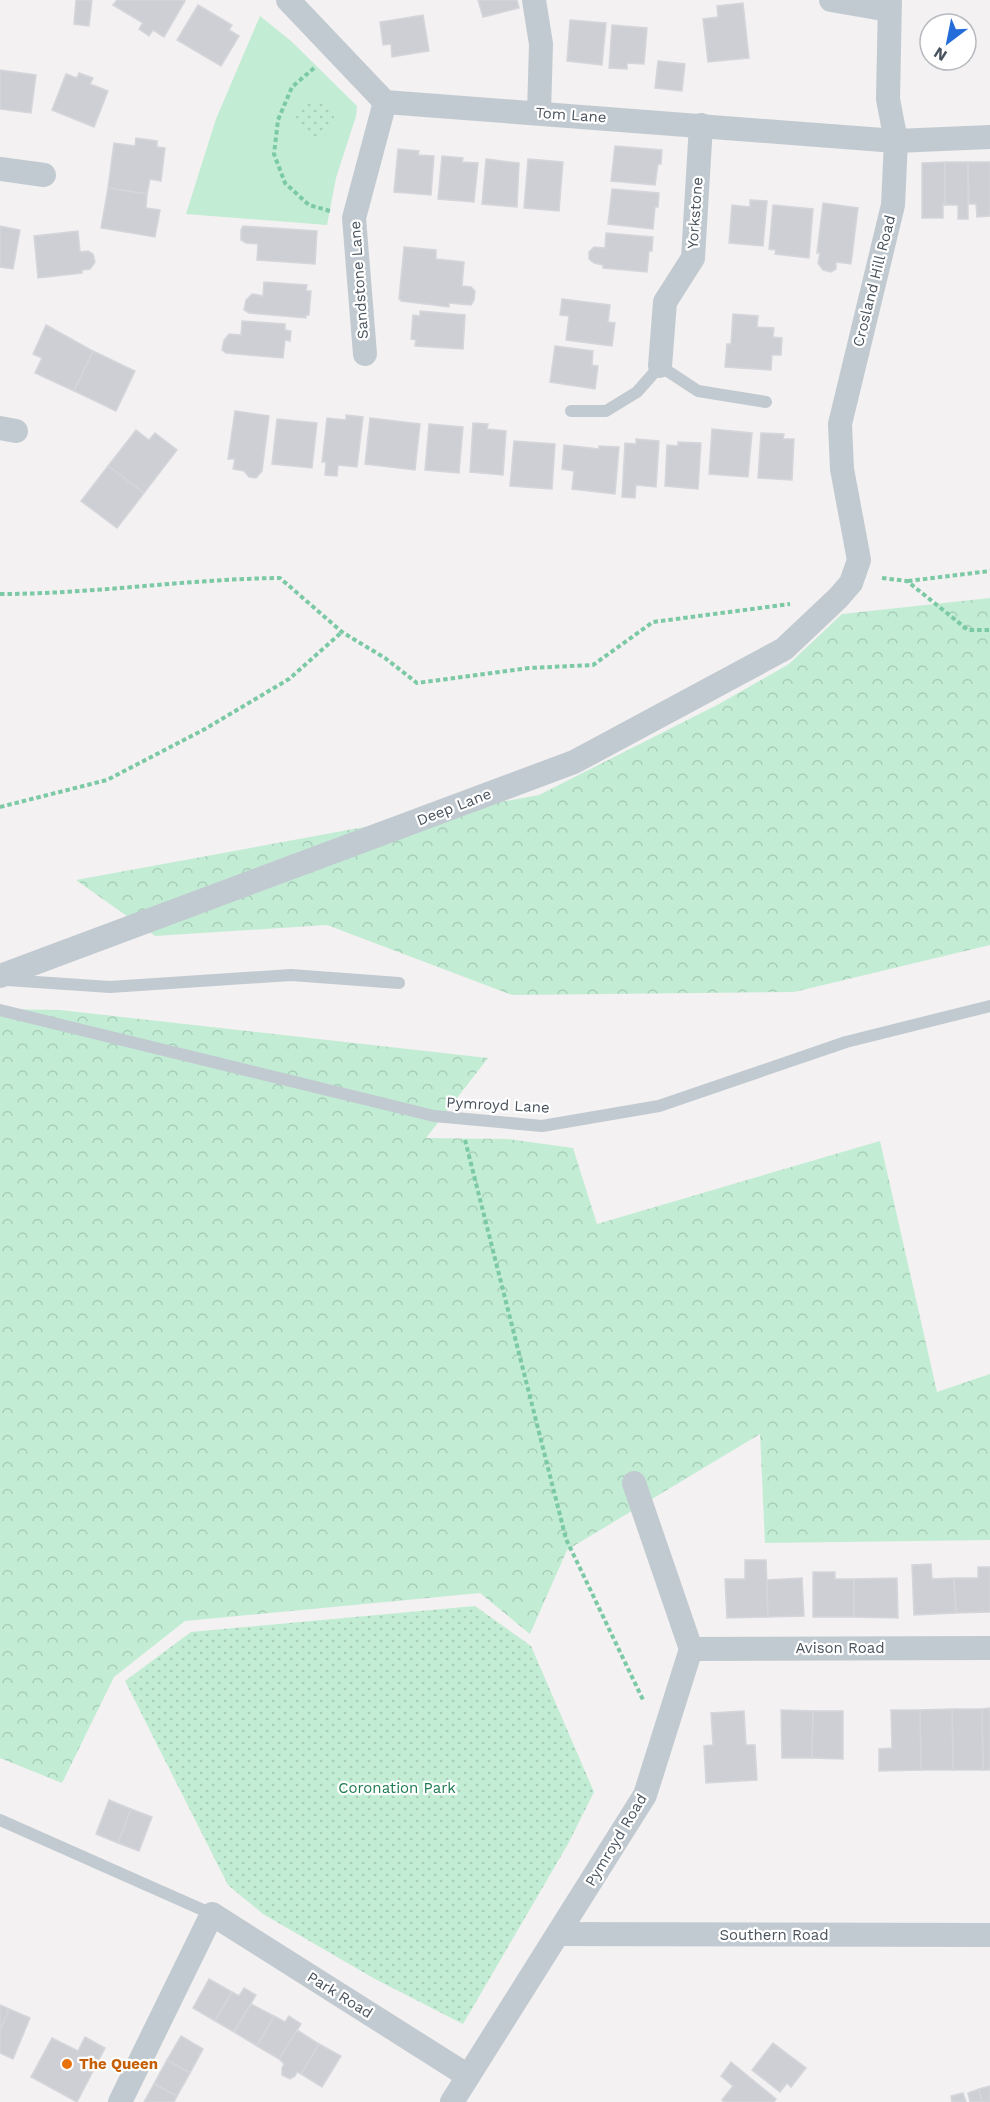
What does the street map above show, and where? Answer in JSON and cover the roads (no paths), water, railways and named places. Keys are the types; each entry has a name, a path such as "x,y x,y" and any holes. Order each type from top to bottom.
{"street":[{"path":"288,0 385,102"},
{"path":"534,0 541,44 539,113"},
{"path":"831,0 890,5"},
{"name":"Crosland Hill Road","path":"857,567 842,469 840,424 893,205 896,141 888,99 890,5"},
{"name":"Tom Lane","path":"385,102 896,141 990,137"},
{"name":"Sandstone Lane","path":"365,354 354,218 385,102"},
{"name":"Yorkstone","path":"660,366 665,302 693,258 701,125"},
{"path":"0,169 44,175"},
{"name":"Deep Lane","path":"0,978 574,762 784,649 838,598 851,583 857,567"},
{"path":"633,1483 691,1648"},
{"name":"Avison Road","path":"691,1648 990,1648"},
{"name":"Pymroyd Road","path":"452,2102 645,1795 691,1648"},
{"path":"120,2102 212,1914"},
{"name":"Park Road","path":"212,1914 468,2076"},
{"name":"Southern Road","path":"558,1934 990,1935"}],"lane":[{"path":"571,411 606,411 637,392 660,366 698,391 766,402"},
{"path":"0,978 110,987 291,975 399,983"},
{"name":"Pymroyd Lane","path":"0,1010 434,1116 542,1126 658,1106 846,1042 990,1006"},
{"path":"0,1820 212,1914"}],"place":[{"name":"The Queen","path":"67,2064"}],"park label":[{"name":"Coronation Park","path":"397,1788"}]}
